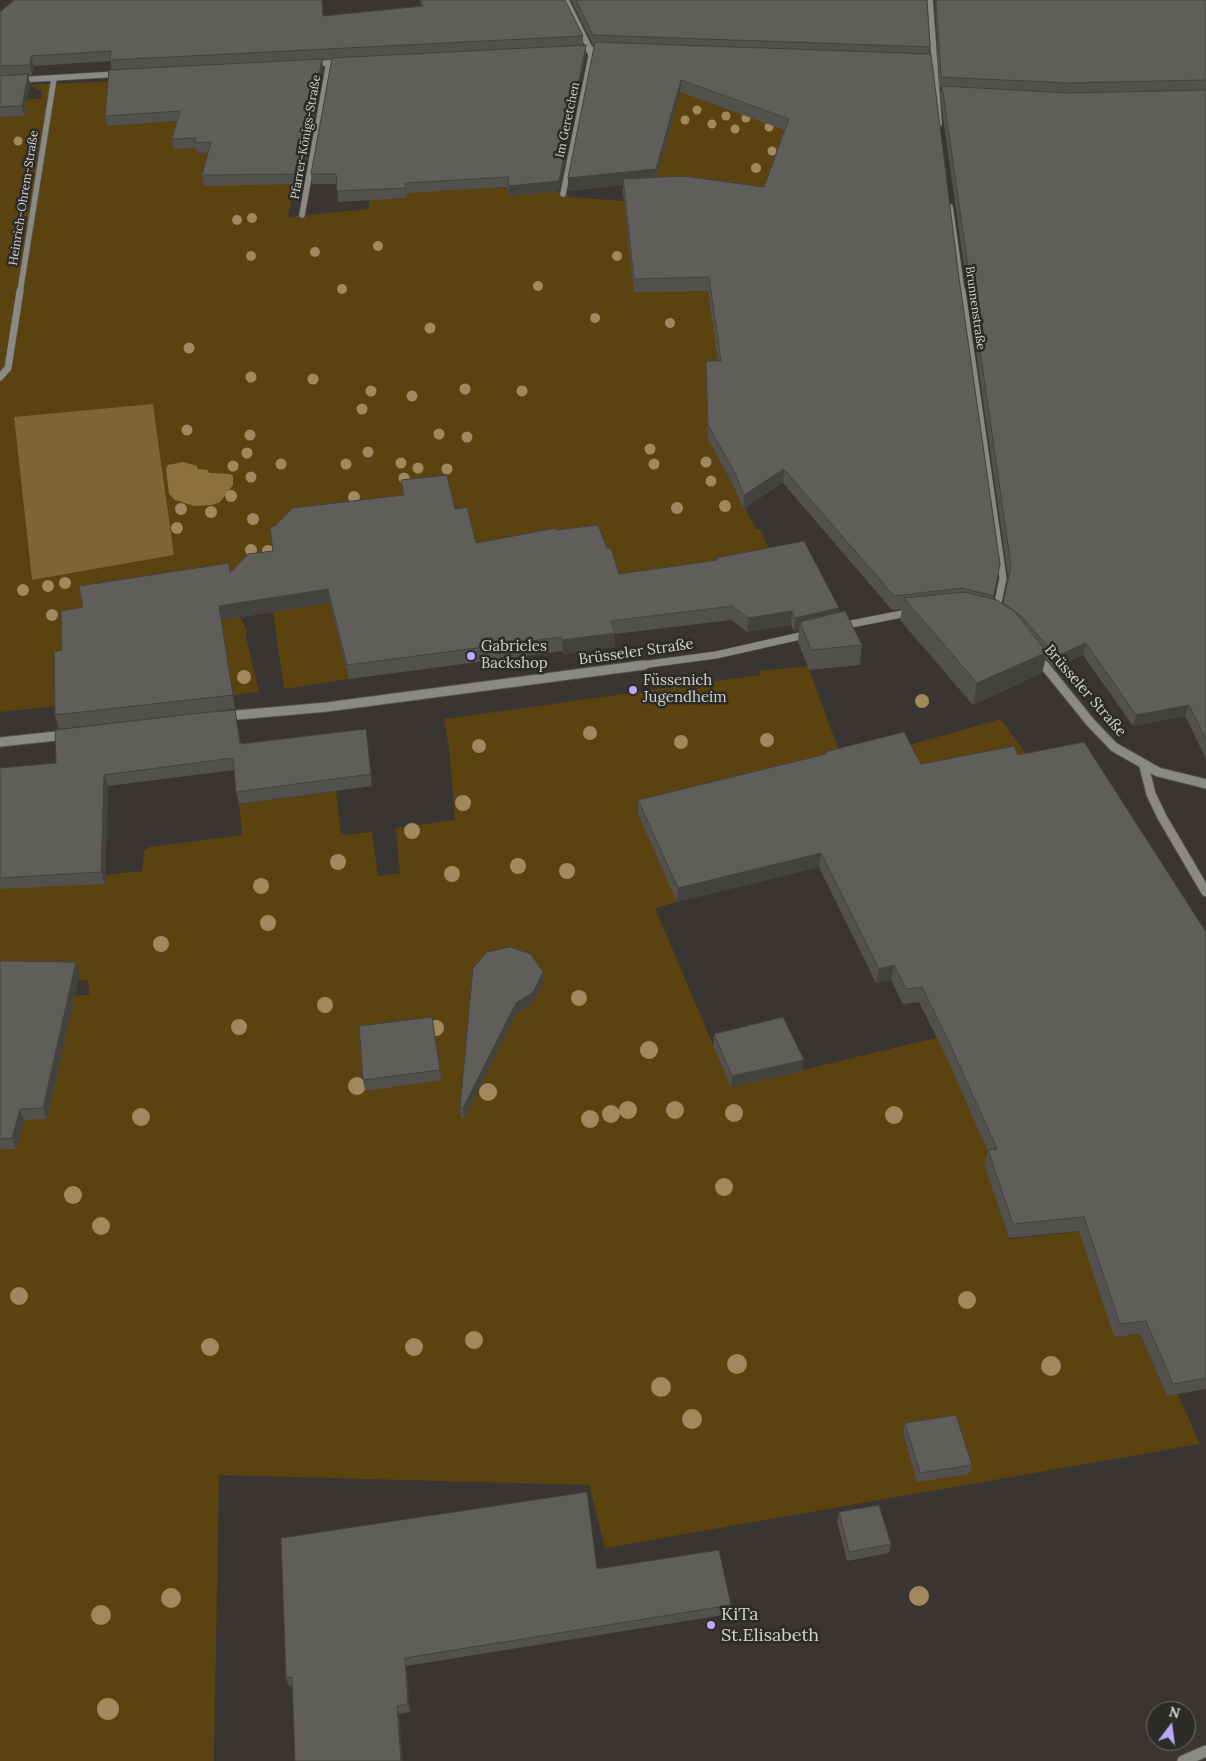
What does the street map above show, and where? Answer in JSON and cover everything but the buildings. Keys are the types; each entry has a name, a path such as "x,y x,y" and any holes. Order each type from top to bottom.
{"street":[{"path":"566,0 590,49"},
{"path":"930,0 940,128"},
{"name":"Im Geretchen","path":"563,194 591,57 590,49"},
{"path":"570,50 615,49"},
{"path":"924,61 934,62"},
{"path":"309,64 348,62"},
{"name":"Pfarrer-Königs-Straße","path":"302,215 329,63"},
{"path":"0,81 123,74"},
{"name":"Heinrich-Ohrem-Straße","path":"0,377 8,368 54,78"},
{"path":"936,91 944,91"},
{"name":"Brunnenstraße","path":"949,204 1003,578 995,617"},
{"path":"834,628 918,611"},
{"name":"Brüsseler Straße","path":"220,716 327,707 716,655 814,632"},
{"name":"Brüsseler Straße","path":"1029,646 1114,747 1144,766 1180,779 1206,784"},
{"path":"0,742 76,734"},
{"path":"1144,766 1151,794 1162,817 1206,892"},
{"path":"1183,1761 1206,1751"}],"shaded area":[{"path":"838,65 721,383 715,452 756,529 760,529 774,560 682,579 417,560 327,591 349,679 284,689 273,612 240,617 247,630 246,638 259,692 194,700 59,706 0,712 0,117 6,117 10,99 41,99 42,91 29,85 118,81 109,102 107,126 179,121 198,147 213,152 301,153 288,217 369,209 369,200 403,175 472,189 508,187 556,192 571,197 649,203 588,106","holes":["155,416 174,555 32,580 14,417"]},
{"path":"153,404 174,555 32,580 14,417"},
{"path":"183,462 197,466 197,469 208,470 209,473 230,474 233,476 233,485 220,502 212,505 194,506 175,500 169,494 166,468 168,465"},
{"path":"808,666 843,762 677,902 655,908 731,1087 977,1028 963,1094 993,1163 985,1164 1009,1239 1083,1231 1114,1337 1140,1334 1167,1396 1178,1394 1200,1444 605,1548 589,1485 219,1475 214,1761 0,1761 0,1150 16,1149 24,1120 47,1118 60,1060 54,996 89,995 88,980 58,980 0,973 0,847 105,875 142,871 144,851 149,847 242,835 239,804 336,791 341,835 372,832 378,876 400,873 396,828 455,820 449,748 444,719 760,675 760,671"},
{"path":"1001,719 1024,751 1031,755 923,788 902,747"}],"place":[{"name":"Gabrieles Backshop","path":"471,656"},
{"name":"Füssenich Jugendheim","path":"633,690"},
{"name":"KiTa St.Elisabeth","path":"711,1625"}]}
